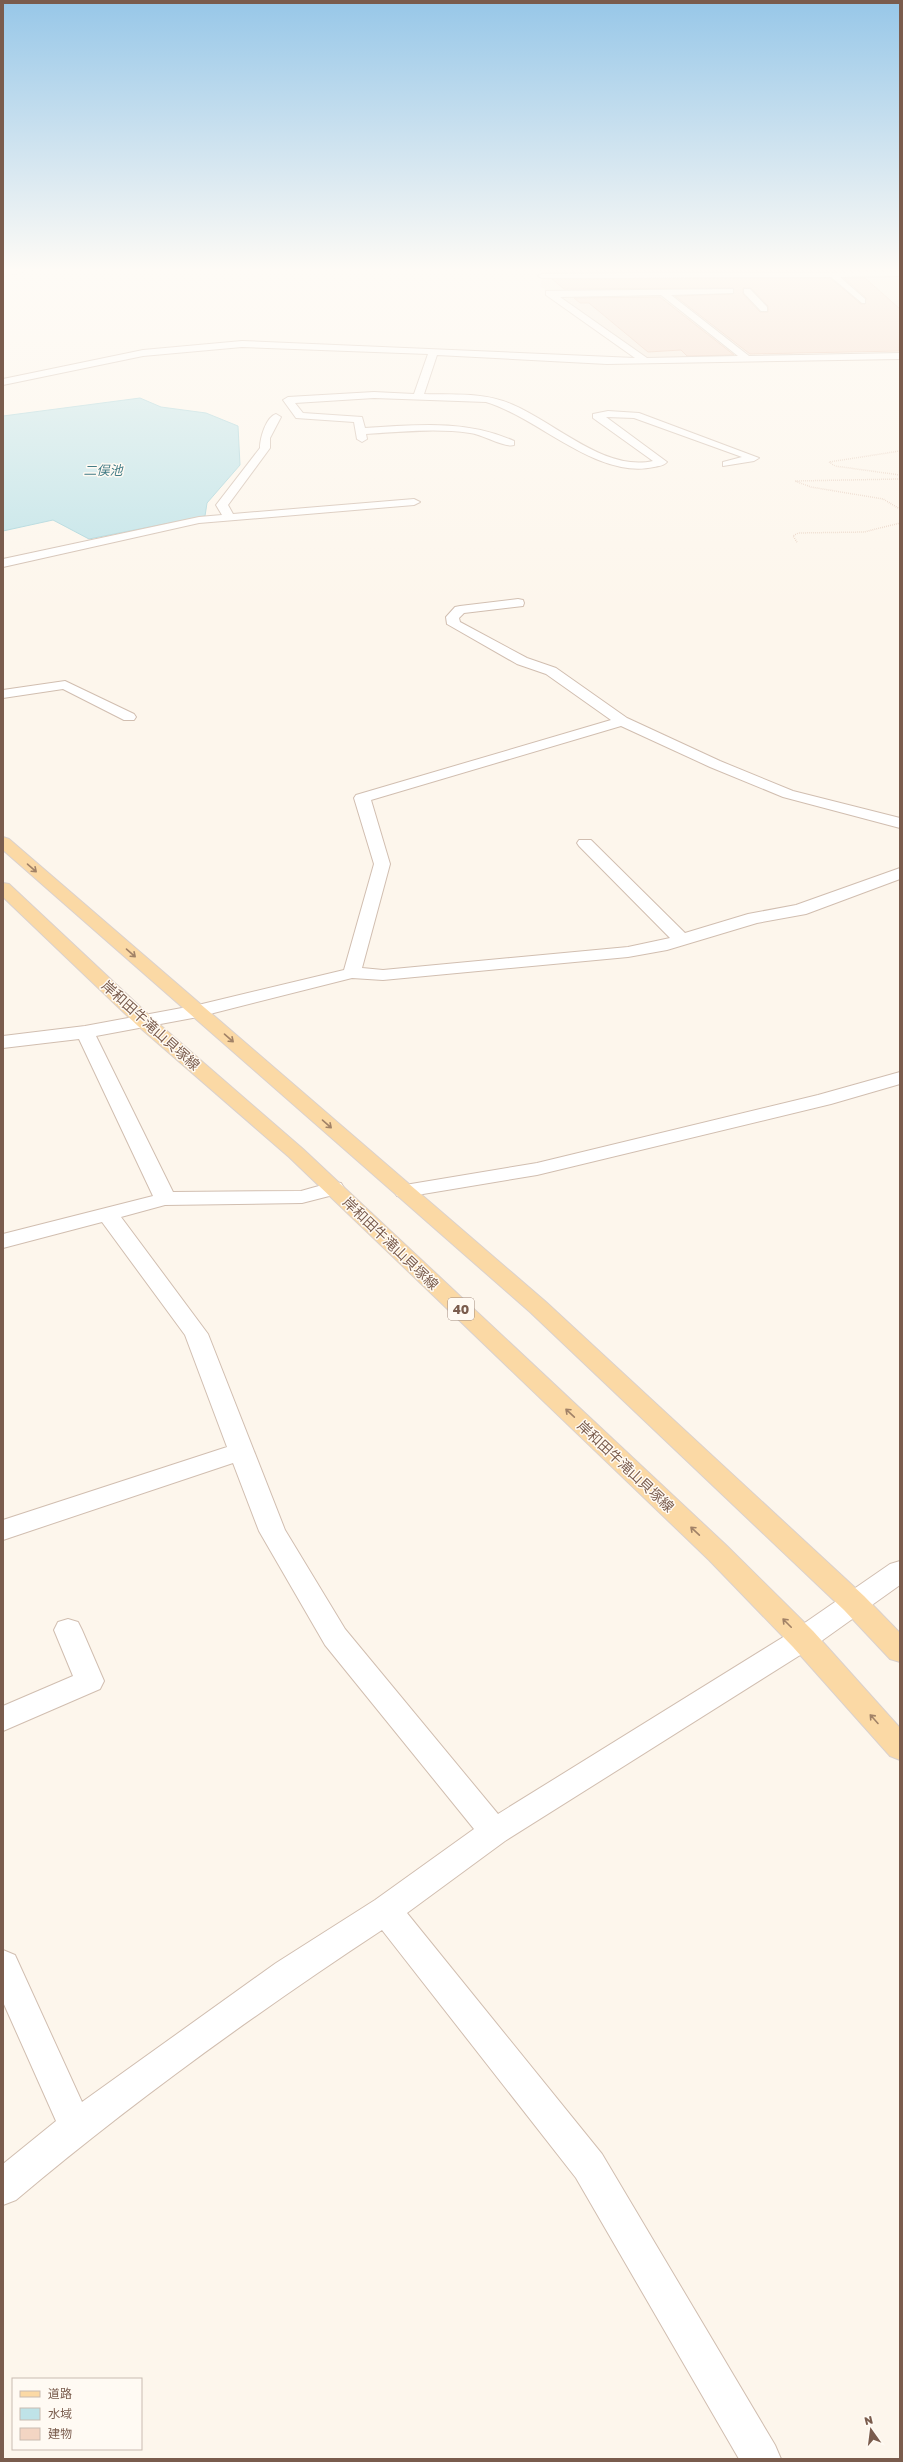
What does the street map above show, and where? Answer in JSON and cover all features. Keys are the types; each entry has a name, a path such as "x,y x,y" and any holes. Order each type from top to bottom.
{"main road":[{"path":"3,842 538,1307 854,1603 900,1651"},
{"name":"岸和田牛滝山貝塚線","path":"3,888 145,1022 296,1153 718,1553 803,1639 900,1748"}],"street":[{"path":"418,396 422,383"},
{"path":"510,443 489,433 453,428 361,435 358,419 300,416 288,400 345,396 418,396 501,401 579,447 607,460 642,467 662,462 597,416 635,415 754,458 727,464"},
{"path":"229,516 222,505 265,448 265,438 276,417"},
{"path":"3,563 199,520 229,516 414,502"},
{"path":"518,603 460,610 452,617 454,624 522,661 551,670 622,721 715,764 788,794 900,823"},
{"path":"3,694 65,685 129,717"},
{"path":"352,973 382,864 362,798 622,721"},
{"path":"585,843 682,940"},
{"path":"3,1042 85,1032 145,1022 198,1011 352,973 383,975 628,952 682,940 754,918 800,910 900,873"},
{"path":"85,1032 165,1199"},
{"path":"405,1191 537,1169 824,1100 900,1078"},
{"path":"3,1242 165,1199 302,1197 333,1188"},
{"path":"107,1214 196,1334 272,1531 335,1637 494,1832"},
{"path":"3,1530 241,1451"},
{"path":"3,2187 76,2127 288,1974 386,1910 494,1832 803,1639 900,1571"},
{"path":"3,1718 90,1681 68,1630"},
{"path":"386,1910 589,2166 761,2459"},
{"path":"3,1966 76,2127"}],"path":[{"path":"900,451 830,462 835,466 900,475"},
{"path":"900,479 799,480 795,482 811,487 882,500 900,509"},
{"path":"798,542 793,536 798,533 849,532 883,529 900,523"}],"water":[{"name":"二俣池","path":"140,398 161,407 206,413 238,426 240,465 207,503 205,516 89,539 53,520 3,531 3,416"}]}
